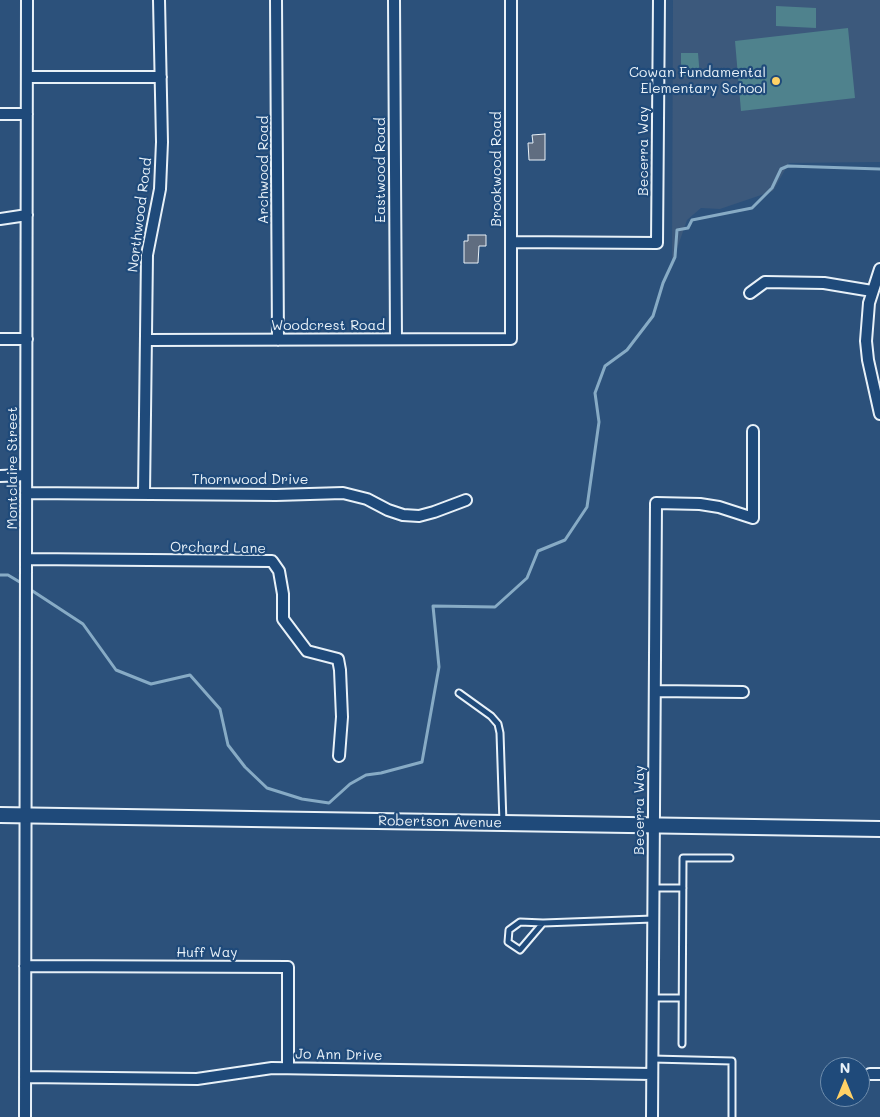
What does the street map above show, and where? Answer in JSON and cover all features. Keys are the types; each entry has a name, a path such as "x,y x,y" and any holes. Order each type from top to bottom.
{"street":[{"name":"Montclaire Street","path":"25,1117 27,0"},
{"name":"Northwood Road","path":"144,494 147,256 160,189 162,142 159,0"},
{"name":"Archwood Road","path":"276,0 278,340"},
{"name":"Eastwood Road","path":"394,0 396,340"},
{"name":"Brookwood Road","path":"511,0 511,339"},
{"name":"Becerra Way","path":"511,242 657,243 659,0"},
{"path":"27,77 161,77"},
{"path":"0,114 27,114"},
{"path":"0,219 27,215"},
{"path":"880,269 872,291 866,341 868,360 880,414"},
{"path":"750,293 765,282 824,283 872,291"},
{"path":"0,339 27,339"},
{"name":"Woodcrest Road","path":"146,340 511,339"},
{"name":"Becerra Way","path":"652,1117 656,503 700,504 719,507 753,518 753,431"},
{"path":"0,476 26,476"},
{"name":"Thornwood Drive","path":"26,493 276,495 343,493 367,499 388,510 403,515 419,516 466,500"},
{"name":"Orchard Lane","path":"26,560 272,561 279,571 283,594 283,619 307,650 338,659 342,717 339,756"},
{"path":"655,691 743,692"},
{"name":"Robertson Avenue","path":"0,816 880,829"},
{"name":"Huff Way","path":"25,966 288,967 288,1068"},
{"name":"Jo Ann Drive","path":"25,1077 197,1079 255,1070 288,1068 652,1074"}],"lane":[{"path":"459,693 491,716 498,724 500,733 503,823"},
{"path":"682,1044 683,858 730,858"},
{"path":"654,888 683,888"},
{"path":"543,923 520,950 508,942 509,930 520,922 543,923 653,919"},
{"path":"653,998 682,998"},
{"path":"652,1060 732,1061 732,1117"}],"shaded area":[{"name":"Cowan Fundamental Elementary School","path":"673,0 880,0 880,162 789,163 773,191 720,209 701,208 687,220 672,263"}],"green space":[{"path":"776,6 816,8 816,28 776,26"},
{"path":"848,28 855,98 741,111 735,41"},
{"path":"681,53 698,53 700,77 681,76"}],"building":[{"path":"545,134 545,160 529,160 528,143 533,143 532,135"},
{"path":"468,235 486,235 486,246 479,246 478,263 464,263 464,241 468,241"}],"waterway":[{"path":"28,588 83,624 116,670 151,684 190,675 220,709 228,745 245,767 267,788 302,799 329,803 350,784 366,775 422,762 439,667 433,606 495,607 527,578 538,551 565,540 587,507 599,422 595,393 605,366 627,350 653,316 663,283 675,257 677,230 688,228 692,220 752,208 772,188 781,169 788,166 880,169"},
{"path":"0,575 8,575 23,584"}],"place":[{"name":"Cowan Fundamental Elementary School","path":"776,81"}]}
